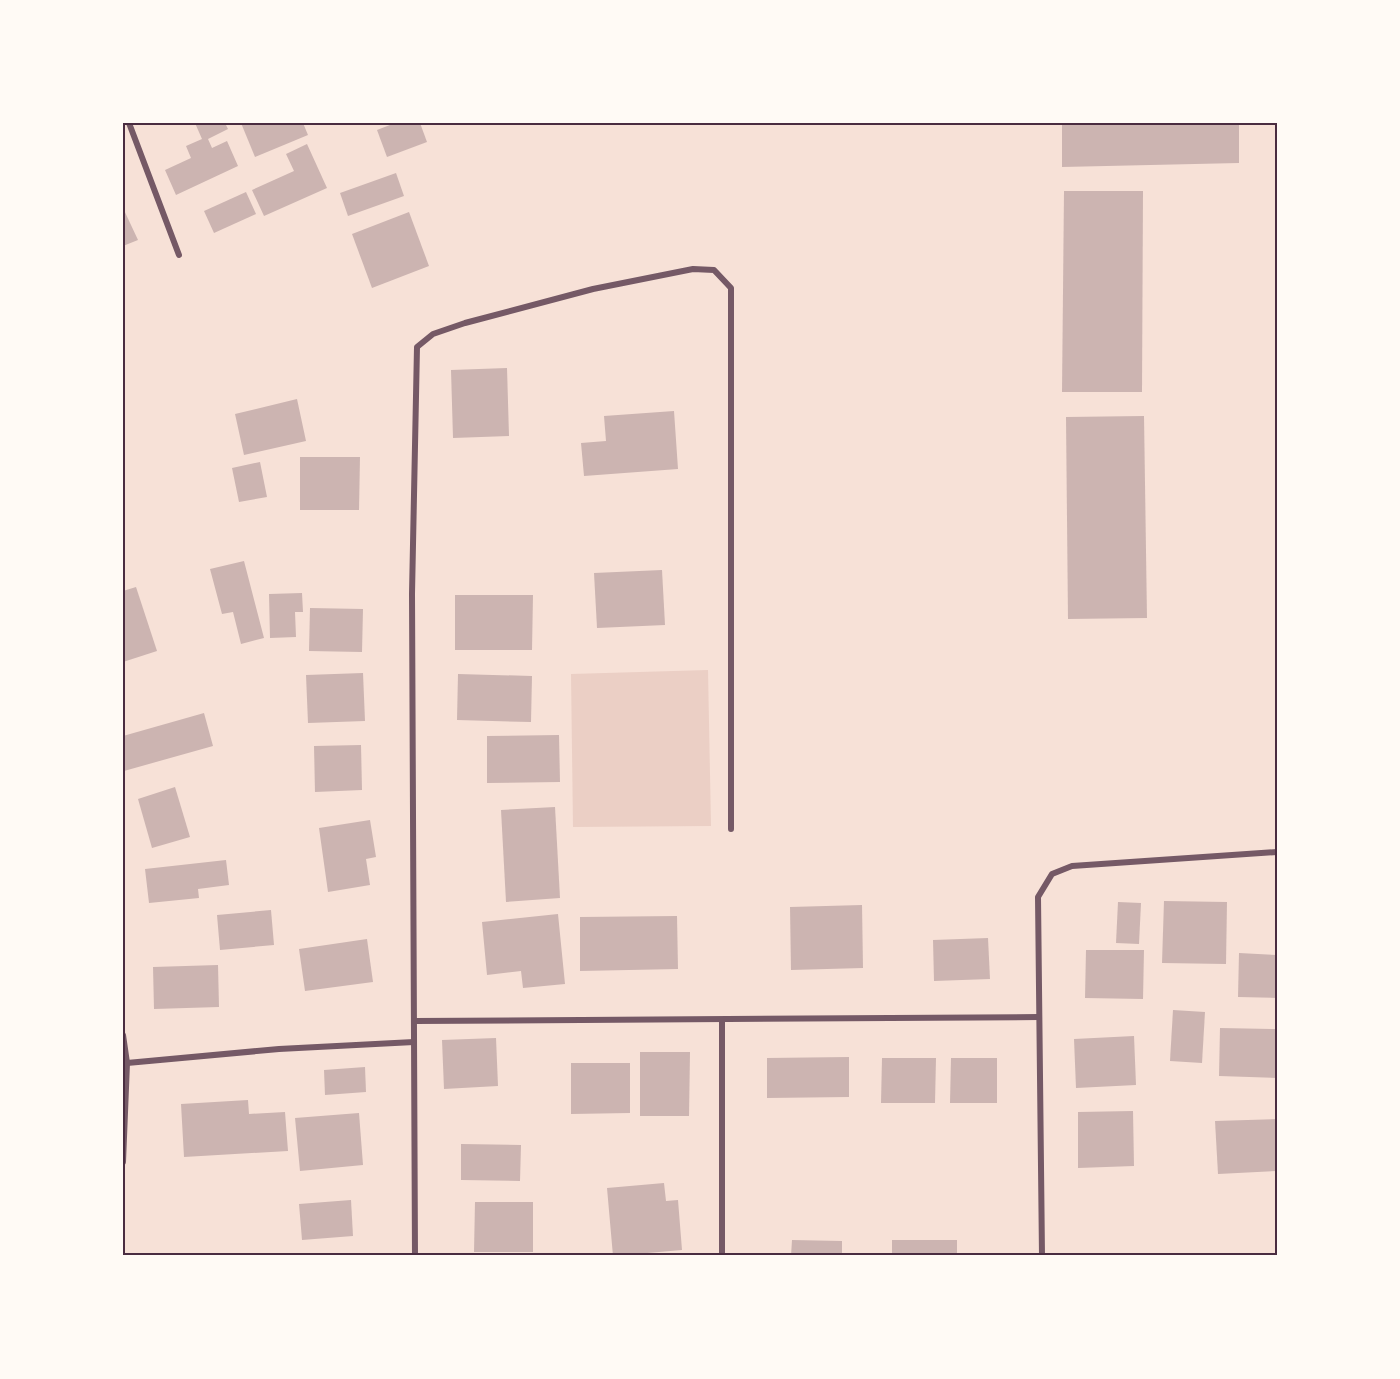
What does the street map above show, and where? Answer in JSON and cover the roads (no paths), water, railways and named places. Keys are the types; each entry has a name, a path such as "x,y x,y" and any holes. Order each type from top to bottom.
{"street":[{"path":"129,123 179,255"},
{"path":"415,1256 412,594 417,346 433,334 465,323 594,289 693,269 714,270 731,288 731,829"},
{"path":"1042,1256 1038,897 1052,874 1072,866 1277,852"},
{"path":"415,1020 1040,1017"},
{"path":"722,1020 722,1256"},
{"path":"123,1035 127,1063 123,1162"},
{"path":"127,1063 279,1049 414,1042"}]}
